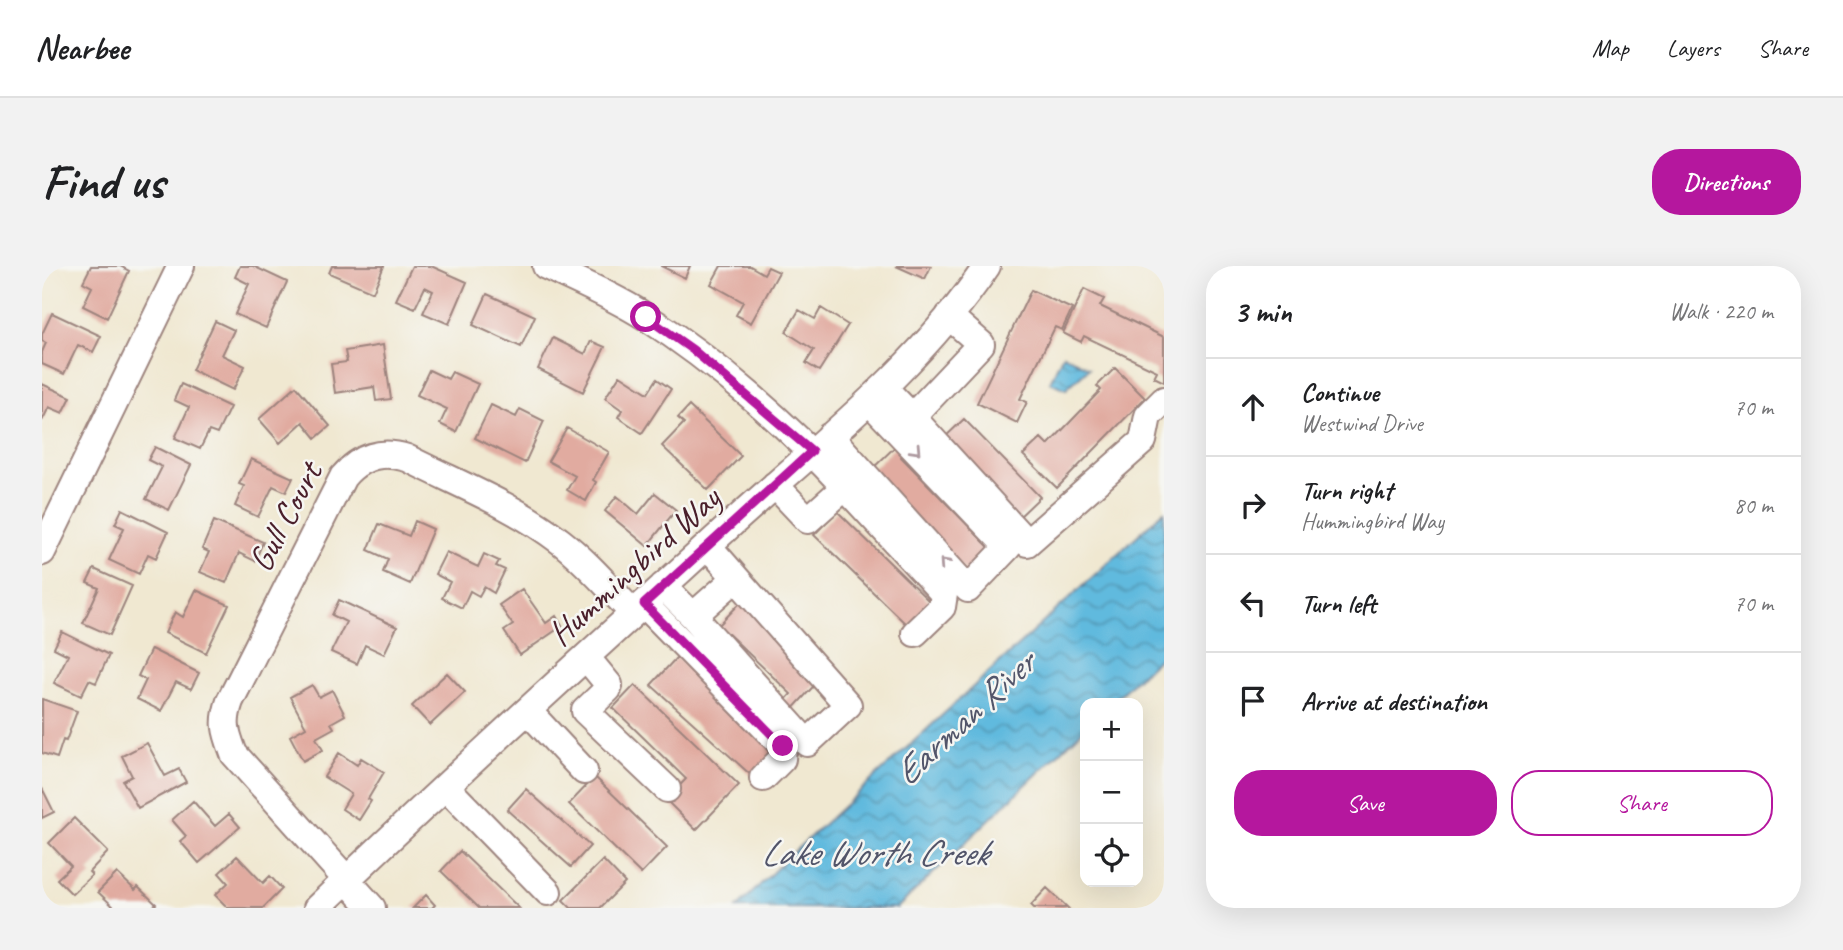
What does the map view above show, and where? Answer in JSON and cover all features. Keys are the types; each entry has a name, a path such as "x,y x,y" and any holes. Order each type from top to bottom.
{"street":[{"path":"42,552 181,266"},
{"path":"546,266 612,298 664,330 821,444 968,589 1008,547 877,394"},
{"name":"Hummingbird Way","path":"335,897 446,787 586,657 877,394 964,300 987,266"},
{"path":"912,417 981,344 950,316"},
{"path":"877,394 912,417 1027,543 1143,441 1148,416 1164,400"},
{"path":"821,444 845,487 944,594 942,607 915,633"},
{"name":"Gull Court","path":"372,908 335,897 234,754 225,731 225,716 230,701 343,477 352,465 365,457 393,453 408,458 523,516 559,540 638,609 783,746 782,760 763,778"},
{"path":"775,485 808,520 845,487"},
{"path":"663,586 807,743 849,705 708,546"},
{"path":"693,616 737,578"},
{"path":"585,711 609,685 586,657"},
{"path":"557,684 667,789"},
{"path":"528,711 584,771"},
{"path":"446,787 548,892"}],"water":[{"path":"1063,354 1089,368 1066,389 1050,382"},
{"name":"Lake Worth Creek","path":"1164,511 1164,653 1116,698 1080,698 1080,733 897,908 737,908 785,860"}],"building":[{"path":"91,266 120,266 129,271 107,318 83,306 92,287 83,282"},
{"path":"240,266 253,266 287,282 266,328 235,314 249,284 235,277"},
{"path":"332,266 384,266 373,292 329,273"},
{"path":"412,266 431,266 467,282 449,324 423,313 433,291 425,287 415,308 396,300"},
{"path":"661,266 690,266 685,278"},
{"path":"721,266 750,266 764,274 768,267 779,272 751,323 736,315 743,302 711,284"},
{"path":"896,266 931,266 925,279"},
{"path":"1084,289 1104,299 1100,306 1164,337 1164,382 1154,377 1157,371 1084,336 1081,342 1063,333"},
{"path":"1031,290 1072,309 1062,330 1055,327 1020,399 1027,402 1017,423 977,403"},
{"path":"487,294 535,316 521,347 473,325"},
{"path":"821,308 848,325 819,371 806,363 814,350 786,332 799,310 815,319"},
{"path":"52,313 101,336 93,352 78,345 64,374 42,364 42,352 46,343 42,341 42,334"},
{"path":"215,321 234,330 222,355 245,366 233,390 192,370"},
{"path":"553,338 585,354 591,341 605,347 583,392 538,369"},
{"path":"383,345 391,399 376,401 374,387 335,393 331,364 347,362 345,351"},
{"path":"1115,368 1145,398 1057,488 1023,455 1041,438 1048,445 1101,390 1097,386"},
{"path":"429,370 448,379 452,372 478,384 456,432 440,424 447,409 417,395"},
{"path":"620,375 648,393 657,379 671,389 642,433 618,417 622,410 605,398"},
{"path":"42,384 71,397 63,413 49,407 42,421"},
{"path":"181,384 230,407 217,434 209,431 200,449 175,438 189,407 174,400"},
{"path":"296,386 330,426 316,438 303,422 280,443 259,419"},
{"path":"491,405 516,417 520,409 544,421 525,463 475,438"},
{"path":"689,406 741,456 708,490 662,446 684,423 678,418"},
{"path":"964,419 1040,497 1017,519 941,441"},
{"path":"567,428 609,452 593,480 596,482 586,501 567,490 575,476 548,461"},
{"path":"902,440 910,448 901,457 984,542 990,535 998,543 967,573 869,472"},
{"path":"155,447 191,465 169,510 146,499 162,467 148,460"},
{"path":"251,459 293,478 286,492 273,486 258,517 235,506 244,486 239,484"},
{"path":"655,493 676,510 647,546 605,511 617,496 638,514"},
{"path":"122,509 168,532 156,558 148,554 139,574 109,560 124,528 115,524"},
{"path":"837,511 932,604 909,627 814,535"},
{"path":"214,521 263,542 255,561 239,553 226,583 200,572 209,552 202,549"},
{"path":"415,521 433,529 410,584 383,572 388,559 368,550 379,524 409,536"},
{"path":"446,552 478,567 484,554 499,561 496,566 505,570 494,593 484,587 479,596 470,591 462,608 442,598 450,582 435,574"},
{"path":"94,569 132,586 110,635 83,623 99,588 87,583"},
{"path":"522,589 546,623 556,616 562,626 520,655 504,631 513,625 499,605"},
{"path":"196,590 229,605 206,653 165,633 175,612 183,617"},
{"path":"339,600 397,627 384,654 365,645 357,664 331,652 346,622 332,615"},
{"path":"741,602 821,678 789,713 781,705 791,694 719,625"},
{"path":"62,632 109,655 96,683 89,680 81,696 54,683 68,655 54,648"},
{"path":"151,649 199,673 191,689 176,682 161,711 137,699 146,680 138,676"},
{"path":"677,657 777,748 752,776 651,685"},
{"path":"447,673 465,692 430,725 412,706"},
{"path":"312,685 319,697 332,690 345,715 331,723 334,728 316,738 323,750 303,761 290,736 306,727 290,697"},
{"path":"635,685 739,785 696,830 666,800 686,779 613,708"},
{"path":"42,699 77,711 57,758 42,753"},
{"path":"147,743 165,776 179,769 186,782 138,808 123,781 132,776 122,756"},
{"path":"339,753 357,765 361,758 384,772 359,820 342,809 351,794 324,777"},
{"path":"595,777 667,847 641,874 569,804"},
{"path":"42,788 54,812 42,818"},
{"path":"526,789 590,846 571,867 507,810"},
{"path":"193,801 215,826 229,814 240,827 199,863 180,841 186,836 172,820"},
{"path":"74,818 108,852 89,872 92,875 72,894 57,879 71,866 49,843"},
{"path":"460,851 519,908 479,908 441,871"},
{"path":"237,856 263,883 270,876 282,889 263,908 228,908 215,895 228,883 219,873"},
{"path":"603,860 625,883 600,908 571,908 563,900"},
{"path":"117,873 135,890 138,887 156,904 152,908 115,908 98,892"},
{"path":"1047,888 1068,908 1034,908 1031,905"},
{"path":"426,895 435,905 432,908 413,908"}],"route":[{"path":"646,317 693,350 812,451 644,604 783,746"}],"water label":[{"name":"Earman River","path":"964,718"}]}
